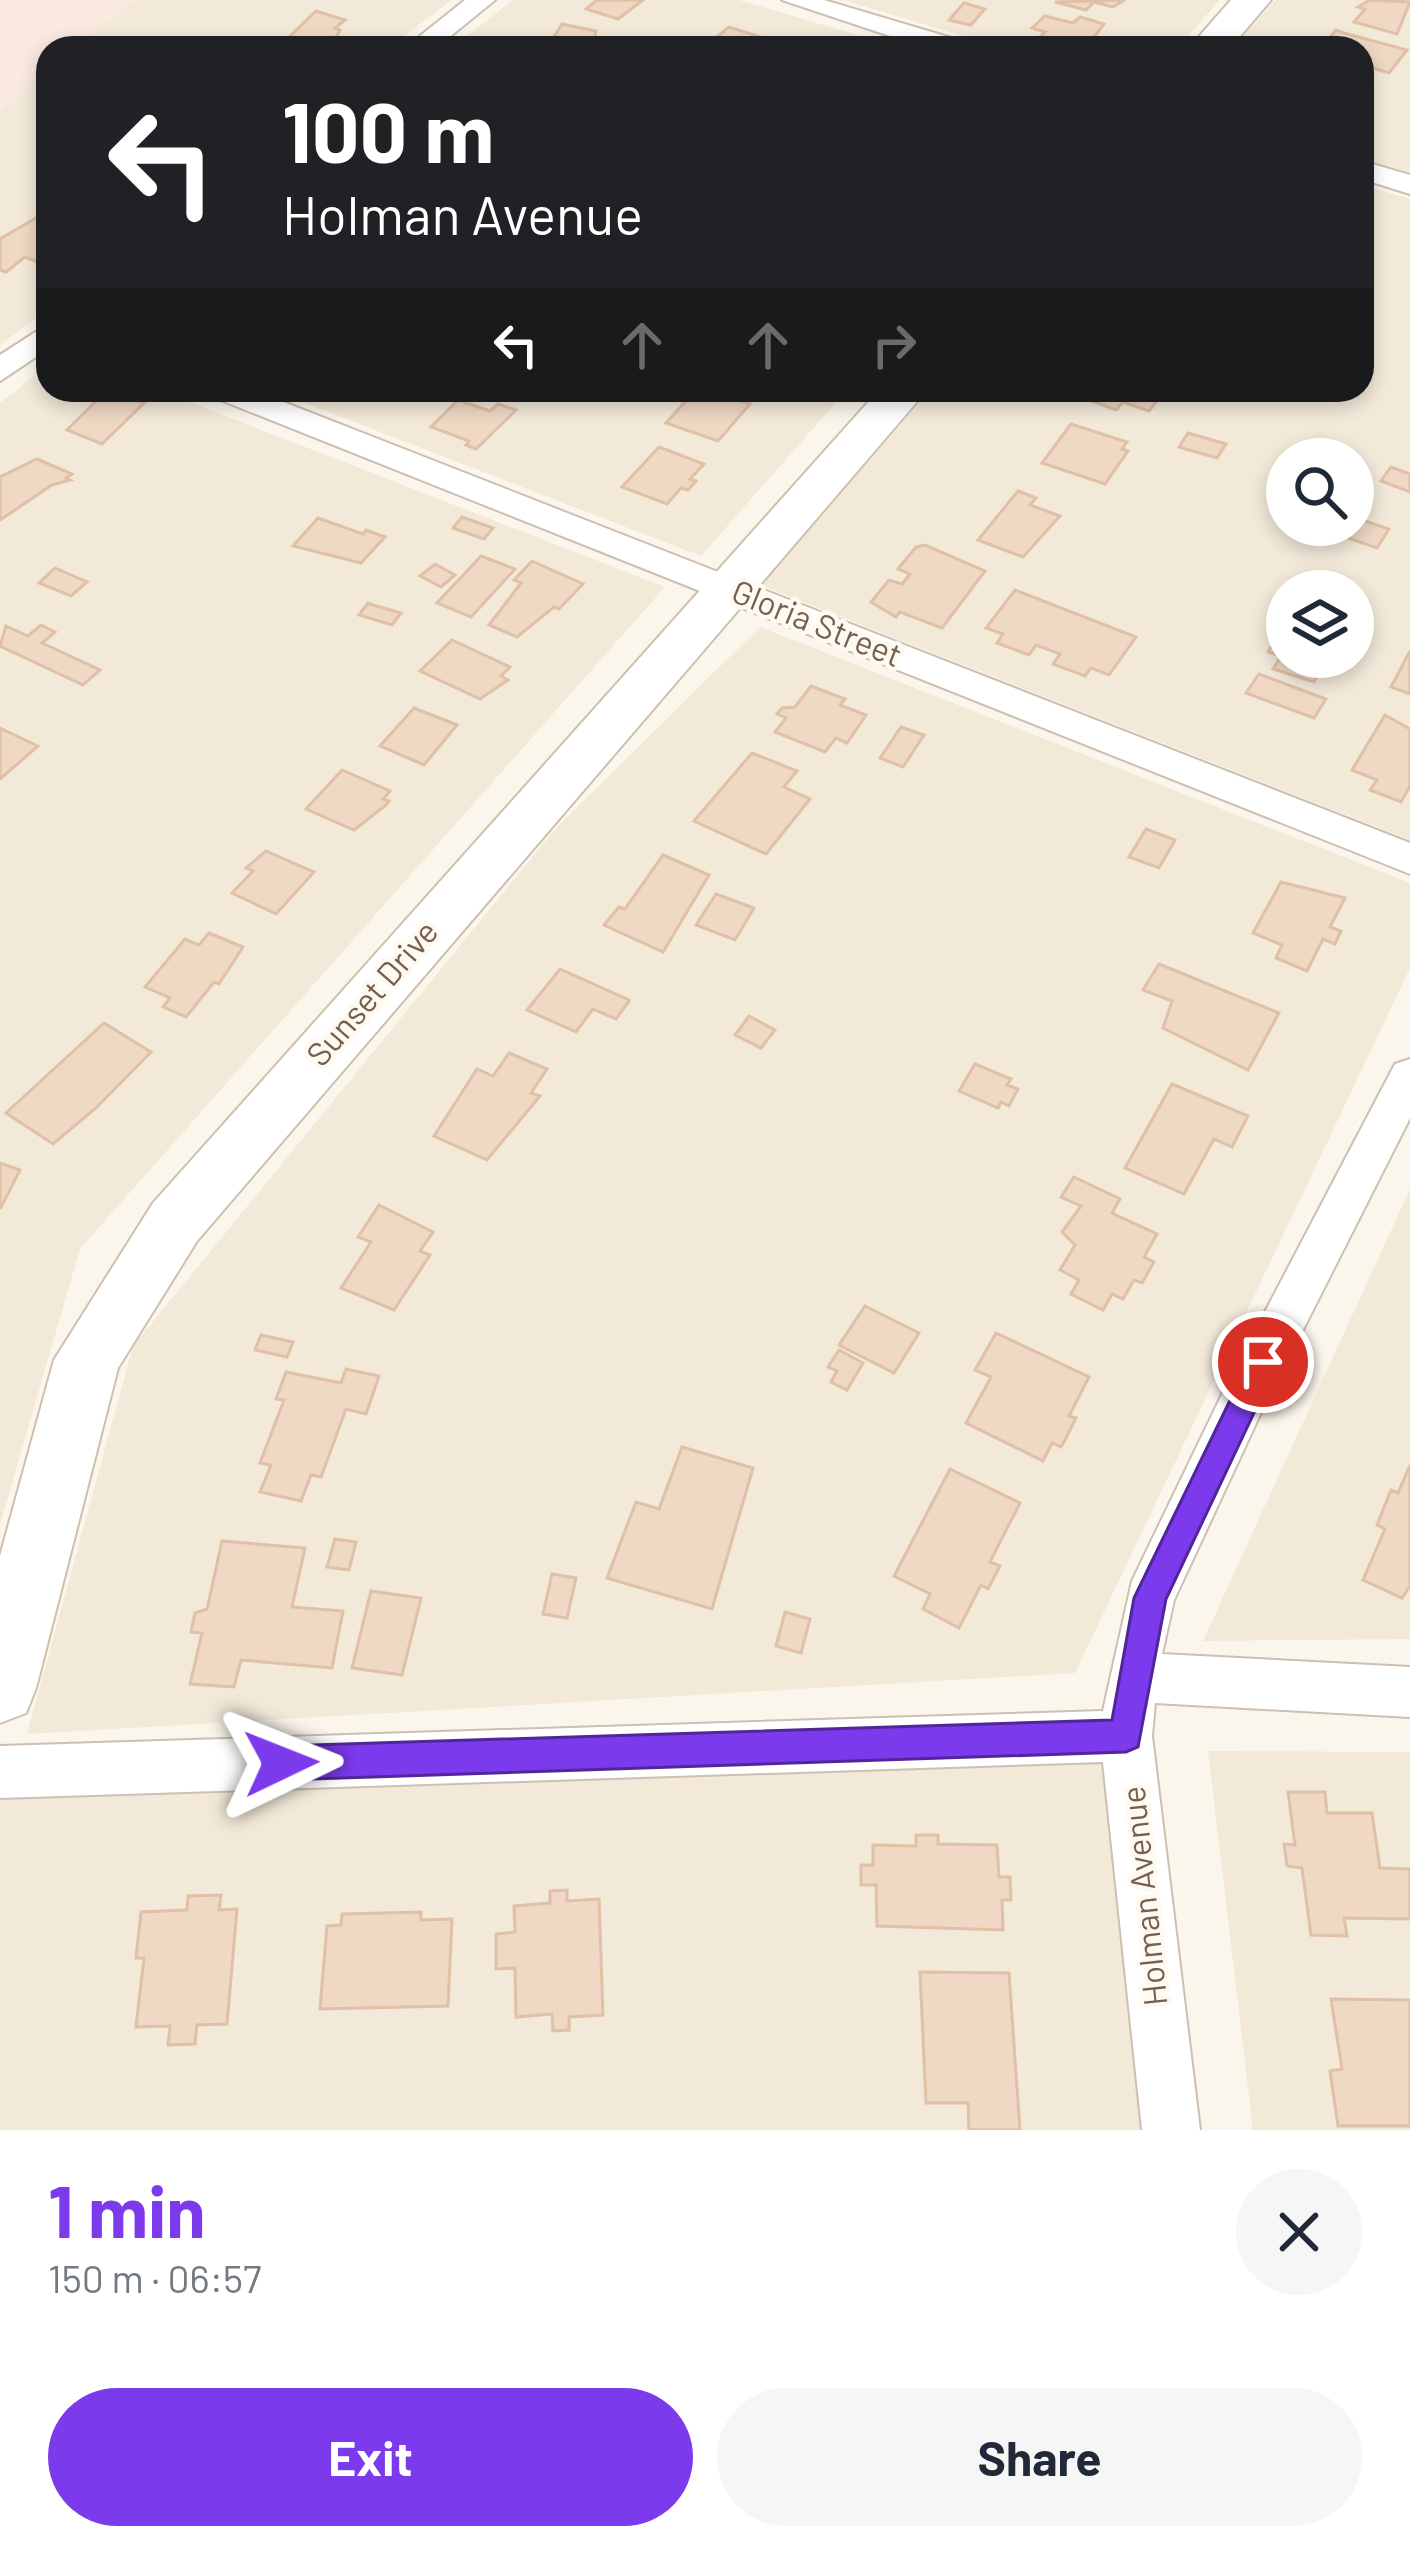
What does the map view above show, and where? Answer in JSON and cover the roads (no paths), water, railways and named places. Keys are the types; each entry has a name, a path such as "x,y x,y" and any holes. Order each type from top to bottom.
{"street":[{"path":"435,36 482,0"},
{"path":"795,0 915,36"},
{"path":"1220,36 1252,0"},
{"path":"1374,174 1410,185"},
{"path":"0,371 36,343"},
{"name":"Gloria Street","path":"254,402 1410,859"},
{"name":"Sunset Drive","path":"0,1688 87,1360 175,1222 893,402"},
{"name":"Holman Avenue","path":"1171,2130 1126,1736 1132,1678 1150,1598 1242,1403 1410,1076"},
{"path":"1132,1678 1410,1692"},
{"path":"0,1772 1126,1736"}]}
